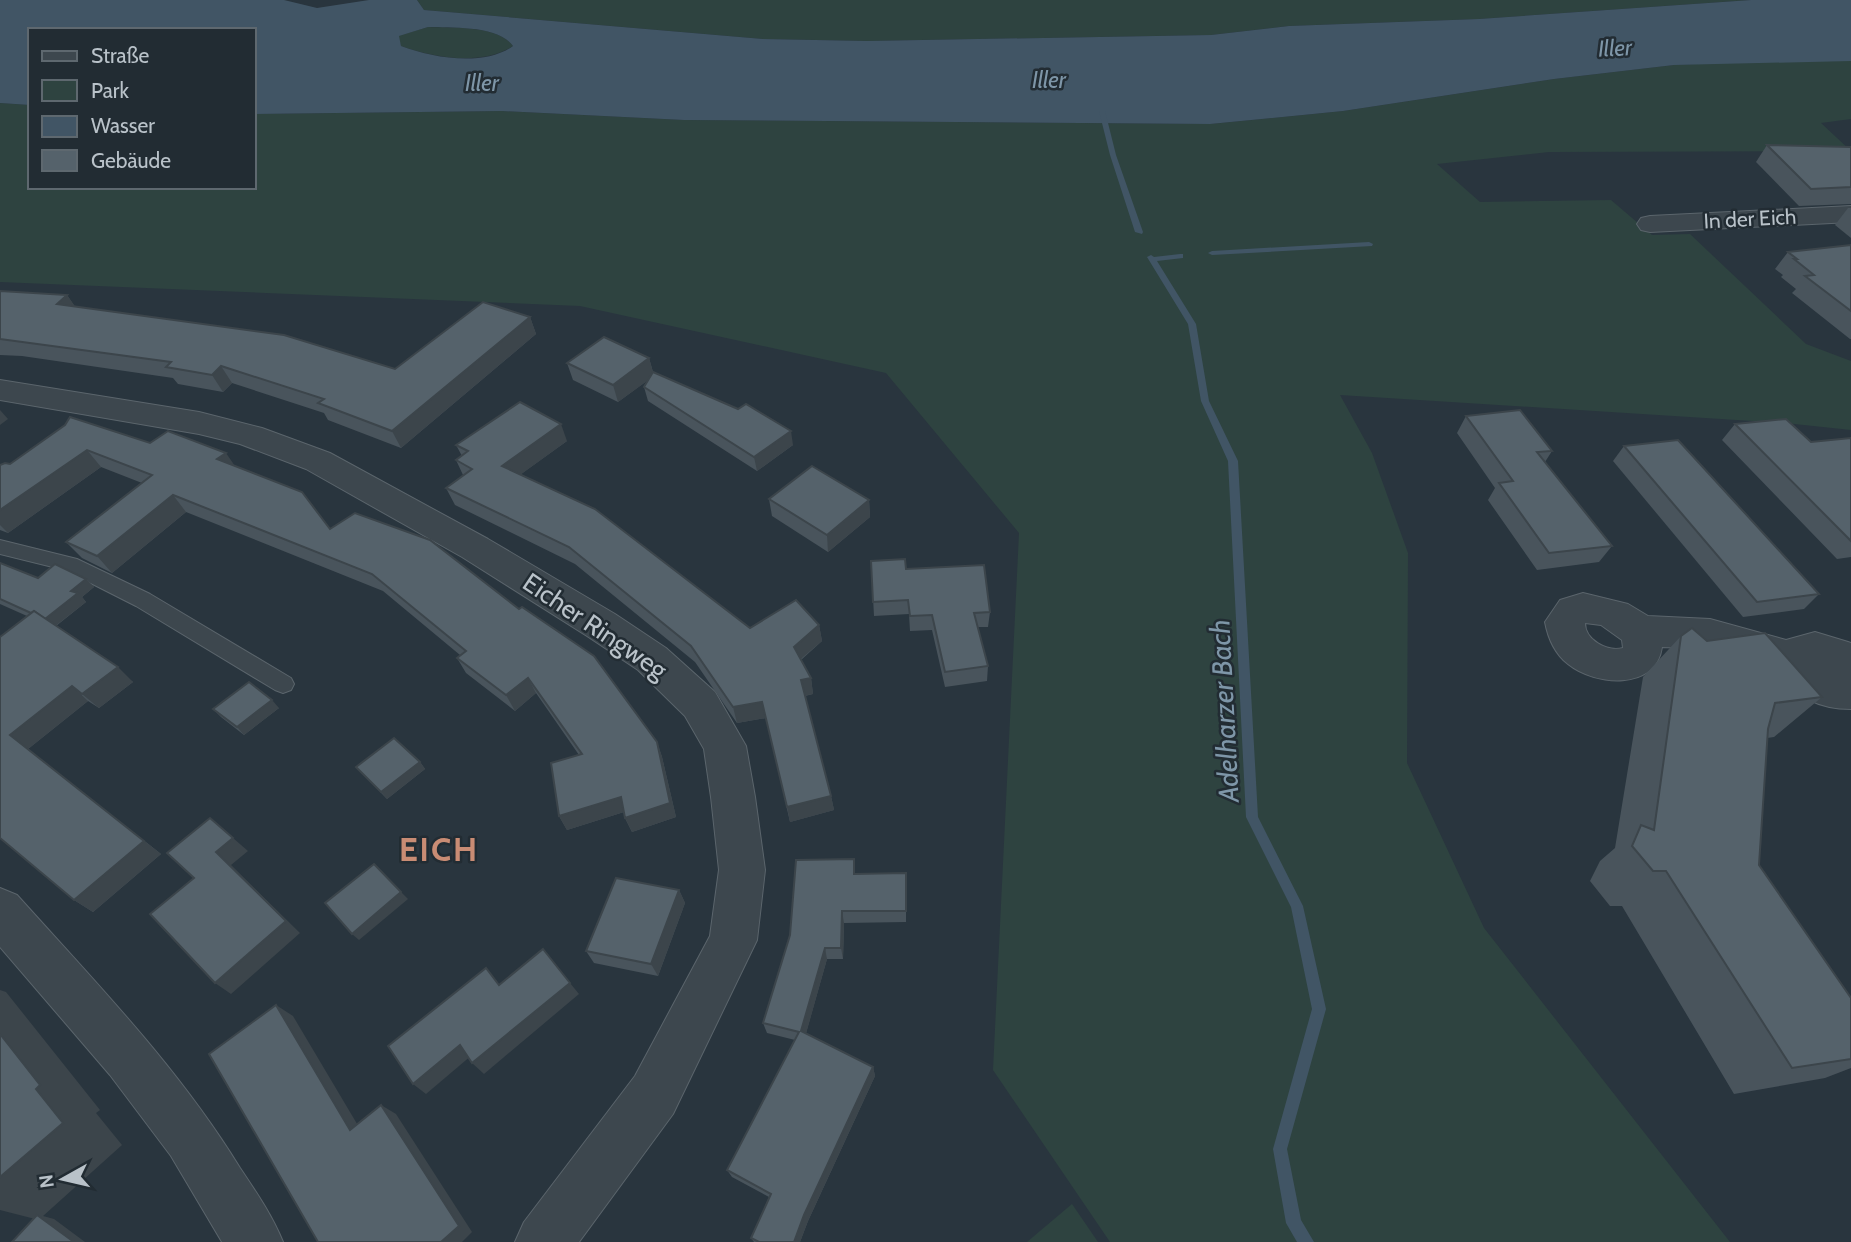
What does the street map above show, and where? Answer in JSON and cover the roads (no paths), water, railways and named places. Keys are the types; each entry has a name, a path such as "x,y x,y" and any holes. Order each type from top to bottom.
{"street":[{"name":"In der Eich","path":"1650,224 1851,214"},
{"name":"Eicher Ringweg","path":"0,390 80,416 199,423 250,436 318,461 475,548 652,659 700,704 725,746 742,870 733,940 654,1095 544,1242"},
{"path":"1637,631 1710,634 1795,657 1796,665 1810,680 1848,677"},
{"path":"0,911 128,1057 190,1137 254,1242"}],"lane":[{"path":"0,547 82,570 143,600 283,684"}],"water":[{"name":"Iller","path":"0,0 284,0 317,8 369,0 417,0 424,10 763,39 867,41 1211,35 1289,26 1479,19 1751,0 1851,0 1851,61 1674,65 1554,79 1343,111 1210,124 684,120 502,111 256,114 256,28 28,28 28,105 0,103","holes":["428,27 461,28 497,34 513,46 488,57 473,58 443,57 401,46 399,36"]}],"waterway":[{"name":"Adelharzer Bach","path":"1102,111 1113,155 1139,232"},
{"path":"1212,253 1369,244"},
{"path":"1152,259 1180,256"},
{"name":"Adelharzer Bach","path":"1152,259 1192,324 1205,401 1233,461 1252,817 1297,906 1319,1009 1280,1149 1294,1223 1306,1242"}],"district":[{"name":"EICH","path":"439,849"}]}
